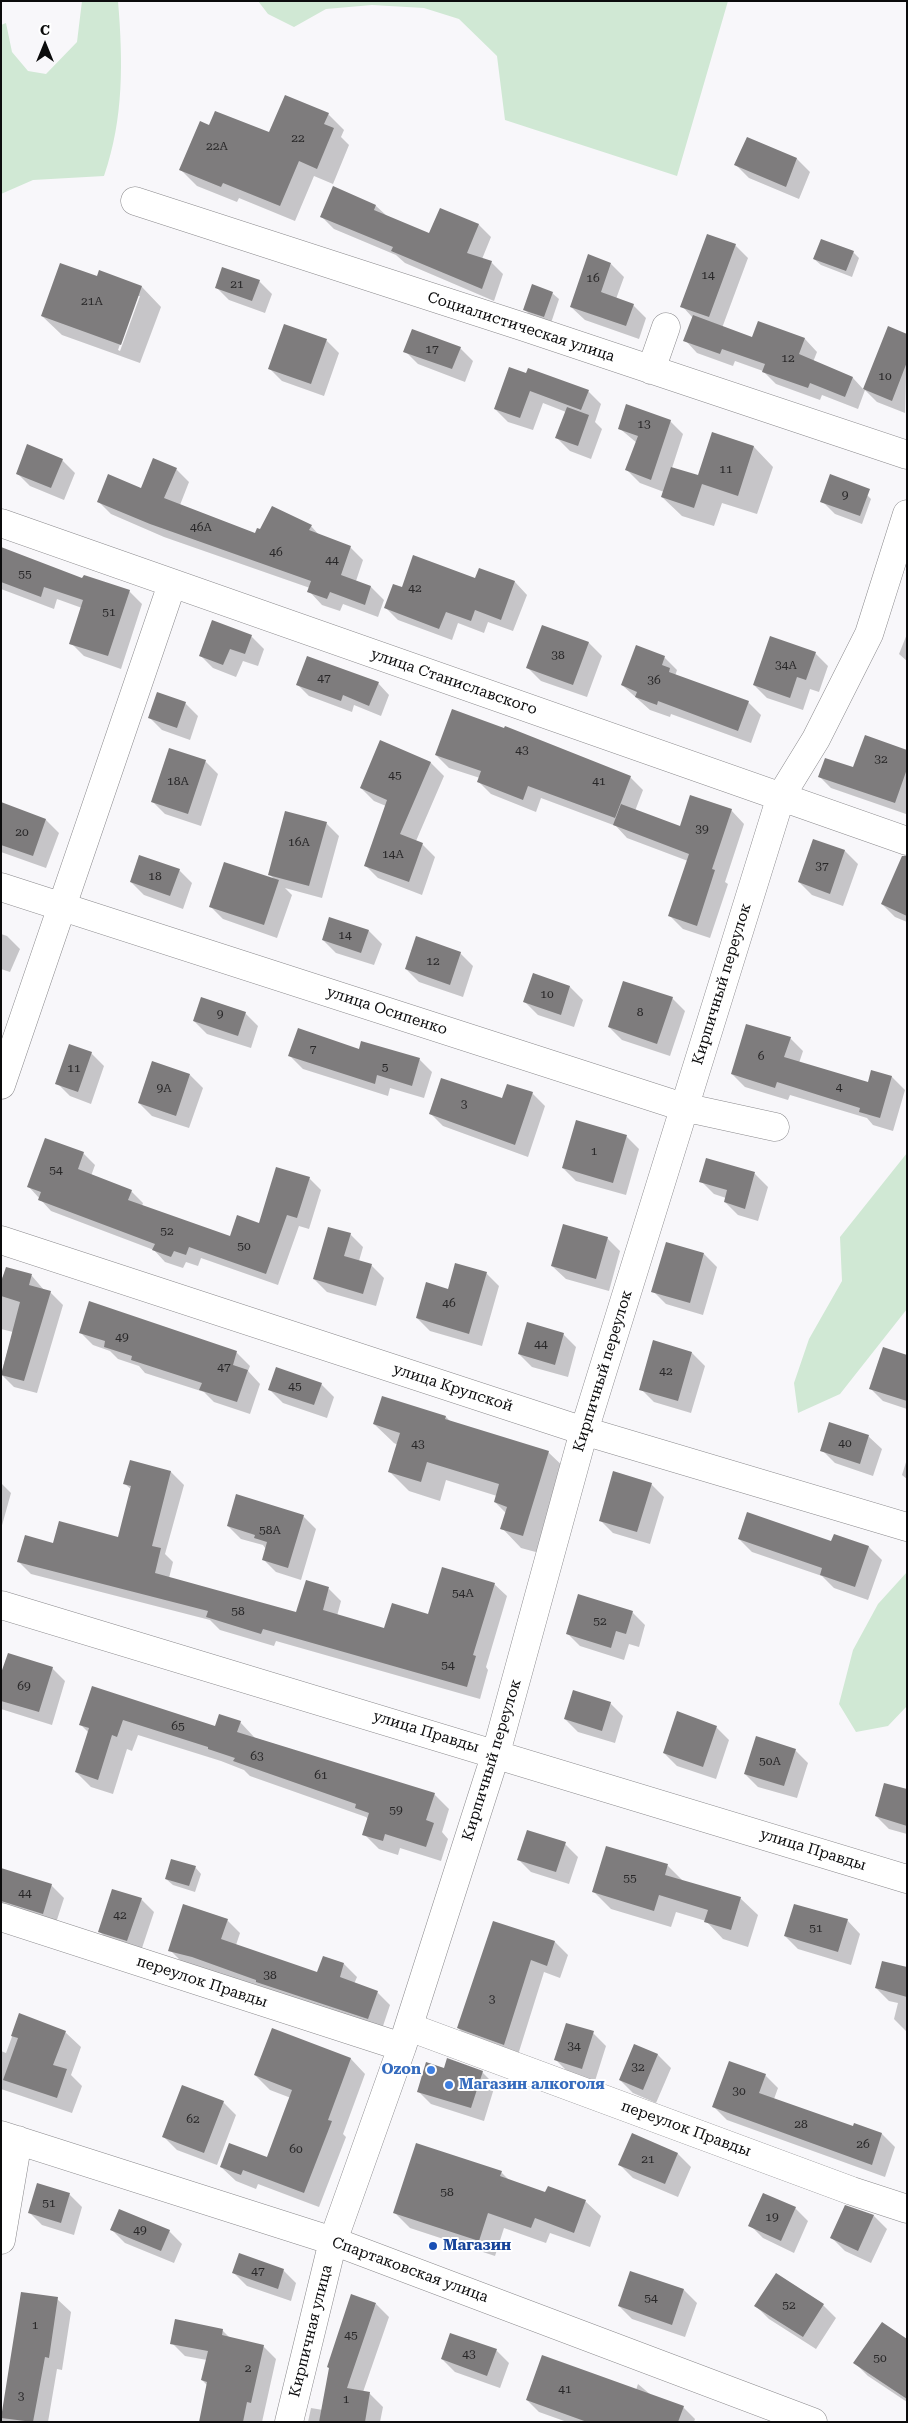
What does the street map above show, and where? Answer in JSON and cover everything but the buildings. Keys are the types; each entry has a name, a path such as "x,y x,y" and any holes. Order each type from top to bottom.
{"street":[{"name":"Социалистическая улица","path":"134,202 907,455"},
{"path":"651,370 666,327"},
{"name":"Кирпичный переулок","path":"334,2241 406,2037 496,1753 584,1430 781,796 816,739 869,634 907,514"},
{"name":"улица Станиславского","path":"1,523 907,841"},
{"path":"1,1085 172,584"},
{"name":"улица Осипенко","path":"1,887 683,1107 775,1127"},
{"name":"улица Крупской","path":"1,1240 584,1430 907,1527"},
{"name":"улица Правды","path":"1,1605 496,1753 907,1879"},
{"name":"переулок Правды","path":"1,1917 406,2037 907,2209"},
{"path":"1,2240 10,2137"},
{"name":"Спартаковская улица","path":"10,2137 334,2241 813,2422"},
{"name":"Кирпичная улица","path":"289,2422 334,2241"}],"green space":[{"path":"82,1 118,1 121,46 119,111 111,154 104,176 33,180 1,194 1,25 6,23 12,52 28,71 46,74 77,42"},
{"path":"258,1 728,1 677,176 505,120 497,56 459,19 424,8 372,5 326,9 294,27 268,14"},
{"path":"907,1153 907,1309 840,1394 798,1413 794,1383 809,1339 842,1281 840,1237"},
{"path":"907,1572 907,1706 888,1726 856,1732 839,1704 853,1650 878,1604"}],"place":[{"name":"Ozon","path":"431,2070"},
{"name":"Магазин алкоголя","path":"449,2085"},
{"name":"Магазин","path":"433,2246"}]}
